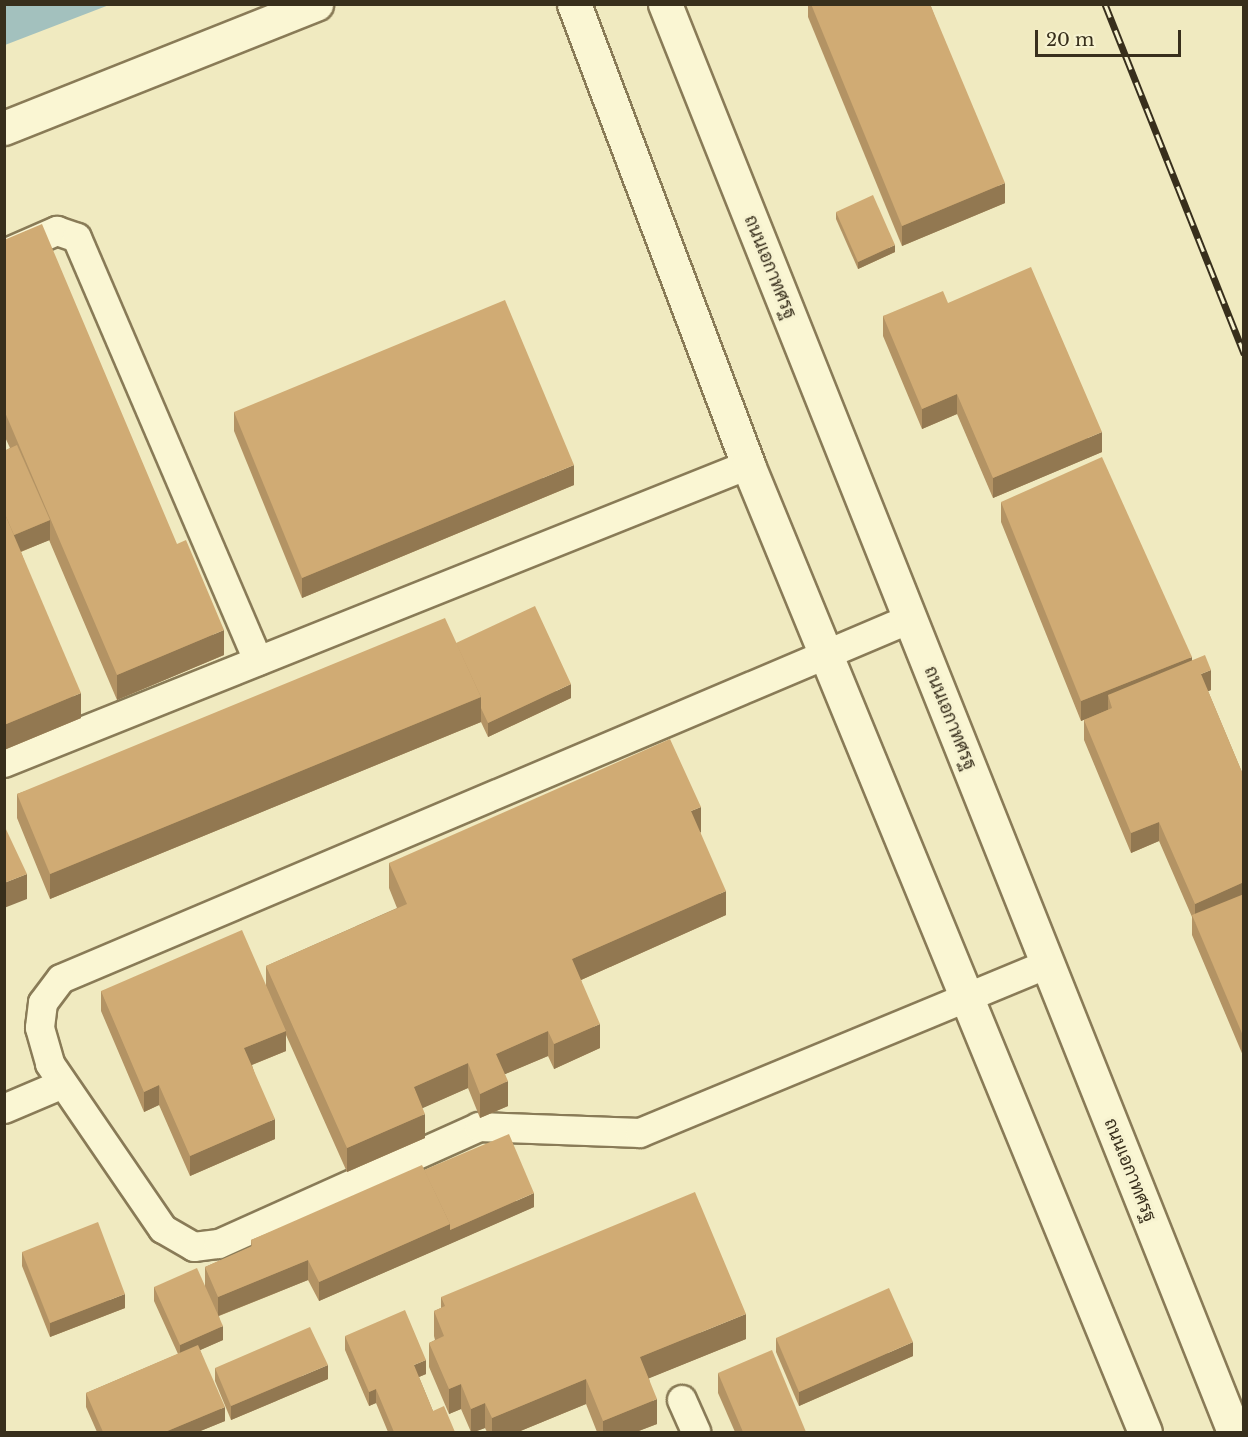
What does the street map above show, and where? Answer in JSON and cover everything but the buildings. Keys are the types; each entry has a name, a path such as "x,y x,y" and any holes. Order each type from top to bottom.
{"street":[{"path":"4,128 316,4"},
{"path":"574,4 748,465 969,996 1145,1432"},
{"name":"ถนนเอกาทศรฐ","path":"665,4 1234,1432"}],"lane":[{"path":"4,254 57,231 77,238 258,661"},
{"path":"4,763 748,465"},
{"path":"910,619 61,979 43,1003 40,1028 50,1064 163,1229 194,1247 219,1244 479,1127 640,1133 1047,964"},
{"path":"4,1109 63,1084"},
{"path":"682,1400 696,1432"}],"water":[{"path":"5,4 109,4 109,5 5,45"}],"railway":[{"path":"1105,4 1244,354"}]}
